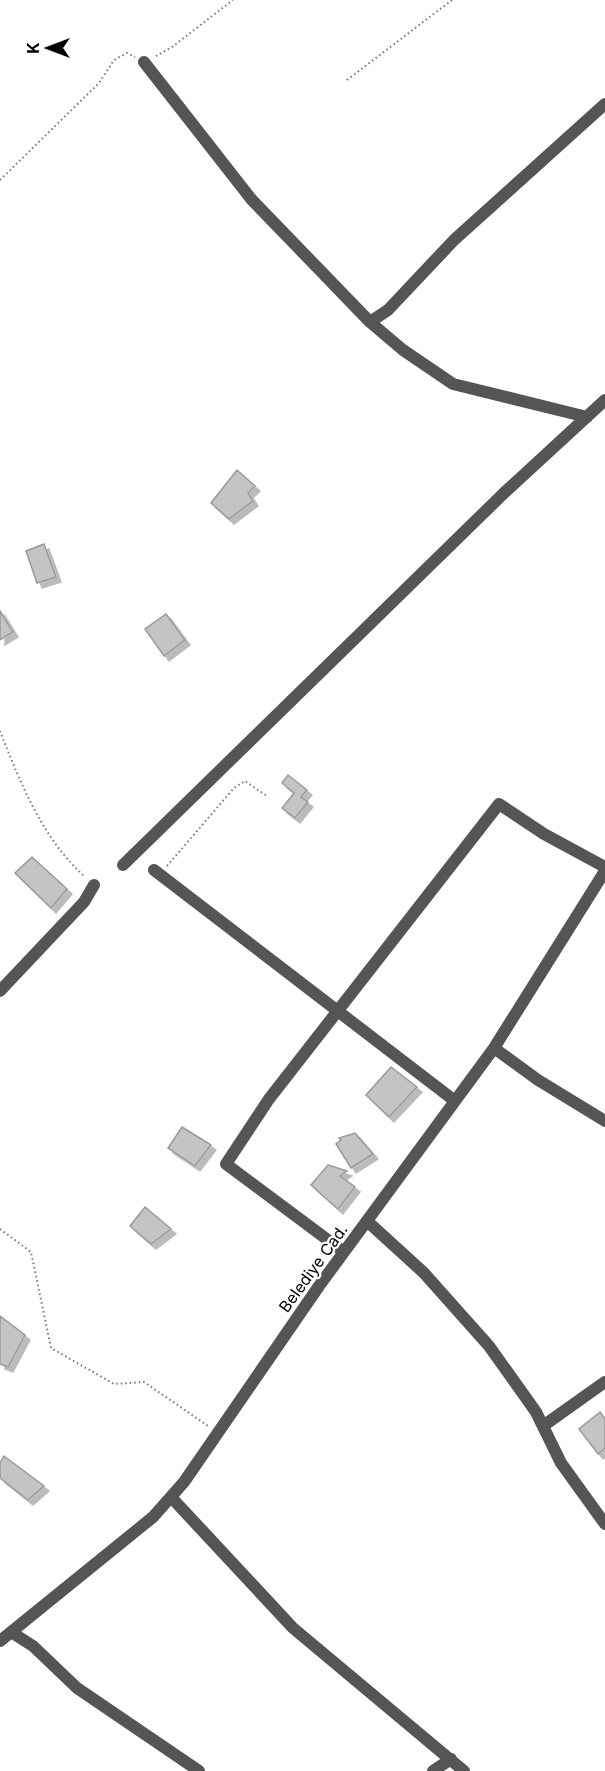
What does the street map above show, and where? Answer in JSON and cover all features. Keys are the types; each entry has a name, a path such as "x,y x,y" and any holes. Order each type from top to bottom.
{"street":[{"path":"144,62 252,200 370,322 403,350 453,384 587,417"},
{"path":"370,322 388,310 454,240 605,104"},
{"path":"123,865 504,493 605,400"},
{"path":"344,1252 226,1164 268,1100 499,804 544,834 605,869"},
{"name":"Belediye Cad.","path":"0,1641 153,1517 171,1497 344,1252 494,1048 605,869"},
{"path":"157,873 454,1101"},
{"path":"0,992 84,902 94,885"},
{"path":"494,1048 538,1080 605,1121"},
{"path":"367,1221 424,1274 489,1346 536,1412 561,1463 605,1524"},
{"path":"543,1426 605,1382"},
{"path":"171,1497 293,1628 464,1771"},
{"path":"10,1632 33,1646 77,1688 199,1771"},
{"path":"433,1771 451,1759"}],"path":[{"path":"0,180 99,83 114,60 127,53 144,62 172,47 232,0"},
{"path":"347,80 452,0"},
{"path":"0,731 21,783 64,858 94,885"},
{"path":"157,873 234,788 245,781 267,796"},
{"path":"0,1229 31,1252 51,1348 114,1384 144,1382 218,1433"}],"building":[{"path":"237,470 255,486 248,493 253,501 229,519 211,503"},
{"path":"44,544 56,577 37,583 26,551"},
{"path":"0,611 13,632 0,640"},
{"path":"166,614 185,640 164,656 145,629"},
{"path":"288,775 307,790 301,797 308,802 295,818 282,808 294,793 282,783"},
{"path":"32,857 67,889 51,908 15,873"},
{"path":"391,1067 417,1087 389,1117 366,1095"},
{"path":"182,1127 211,1145 195,1166 168,1148"},
{"path":"355,1133 373,1154 351,1168 336,1144 341,1140 339,1138"},
{"path":"328,1165 347,1171 340,1176 355,1187 338,1209 311,1185"},
{"path":"145,1207 171,1229 151,1244 130,1226"},
{"path":"0,1316 25,1335 8,1367 0,1364"},
{"path":"600,1412 605,1419 605,1448 598,1454 579,1429"},
{"path":"4,1456 44,1486 28,1500 0,1478 0,1463"}]}
